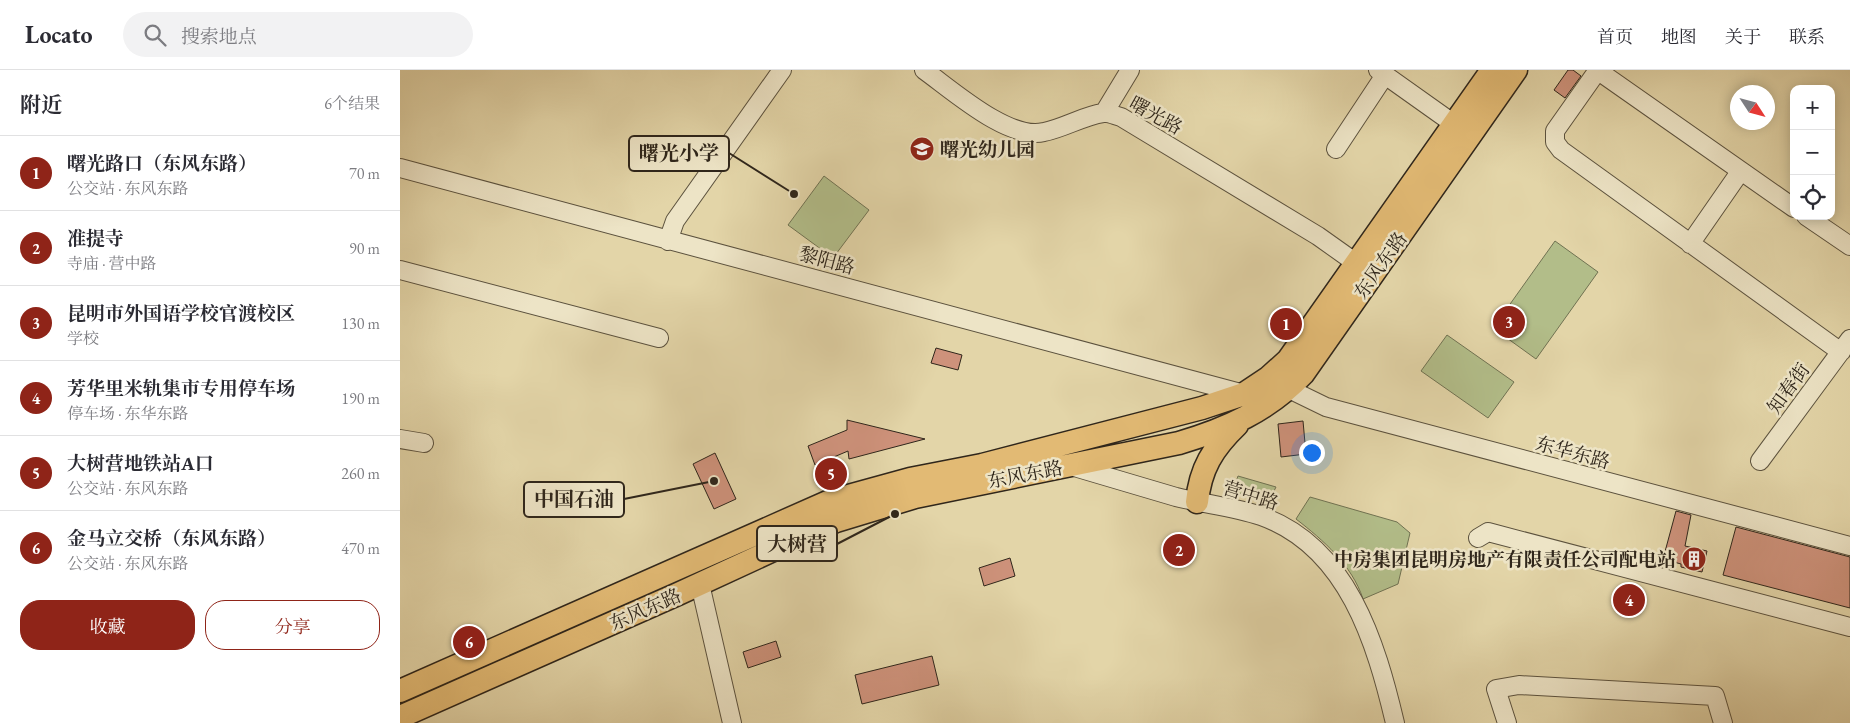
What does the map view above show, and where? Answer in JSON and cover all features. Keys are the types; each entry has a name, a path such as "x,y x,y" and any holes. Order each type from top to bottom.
{"main road":[{"name":"东风东路","path":"400,692 670,573 787,518 830,501 910,479 982,465 1090,435 1160,421 1244,394 1268,378 1288,360 1492,70"},
{"name":"东风东路","path":"400,716 700,584 836,521 915,496 1179,443 1213,433 1243,420 1289,389 1328,339 1516,70"},
{"path":"1197,502 1199,481 1207,462 1225,437 1243,420"}],"street":[{"name":"曙光路","path":"924,70 972,105 1006,125 1026,132 1042,133 1104,113 1121,117 1318,236 1356,263"},
{"path":"1104,113 1130,70"},
{"path":"1790,205 1597,70 1555,131 1555,142 1561,150 1690,244 1845,346"},
{"path":"668,241 675,221 778,71"},
{"path":"1336,149 1381,72 1454,124"},
{"name":"黎阳路","path":"400,168 1244,394"},
{"path":"1690,244 1740,172"},
{"path":"1812,220 1850,246"},
{"path":"400,270 659,338"},
{"name":"知春街","path":"1760,461 1845,346"},
{"name":"东华东路","path":"1289,389 1326,407 1850,546"},
{"path":"400,439 424,443"},
{"name":"营中路","path":"1069,466 1197,502 1262,516 1312,547 1346,586 1358,608 1383,675 1395,723"},
{"path":"1478,538 1488,532 1850,627"},
{"path":"700,584 732,723"},
{"path":"1507,723 1496,689 1519,685 1715,696 1723,723"}],"green space":[{"path":"824,176 869,210 833,258 788,225"},
{"path":"1555,241 1598,272 1536,359 1493,328"},
{"path":"1447,335 1514,382 1488,418 1421,371"},
{"path":"1238,476 1276,487 1268,503 1233,491"},
{"path":"1310,497 1397,522 1410,533 1398,584 1363,599 1352,575 1336,554 1296,519"}],"building":[{"path":"1568,70 1573,70 1581,76 1565,98 1554,90"},
{"path":"936,348 962,355 958,370 931,363"},
{"path":"847,420 925,439 849,459 848,451 815,465 808,446 847,430"},
{"path":"1303,421 1306,454 1281,457 1278,424"},
{"path":"715,453 736,499 714,509 693,464"},
{"path":"1676,511 1691,515 1685,546 1707,551 1702,572 1681,567 1681,564 1663,559"},
{"path":"1736,527 1850,557 1850,608 1723,575"},
{"path":"1010,558 1015,576 984,586 979,568"},
{"path":"776,641 781,657 748,668 743,652"},
{"path":"932,656 939,685 862,704 855,675"}],"place":[{"name":"曙光幼儿园","path":"922,149"},
{"name":"曙光小学","path":"794,194"},
{"name":"昆明市外国语学校官渡校区","path":"1509,322"},
{"name":"曙光路口（东风东路）","path":"1286,324"},
{"name":"大树营地铁站A口","path":"831,474"},
{"name":"中国石油","path":"714,481"},
{"name":"大树营","path":"895,514"},
{"name":"准提寺","path":"1179,550"},
{"name":"中房集团昆明房地产有限责任公司配电站","path":"1694,559"},
{"name":"芳华里米轨集市专用停车场","path":"1629,600"},
{"name":"金马立交桥（东风东路）","path":"469,642"}]}
